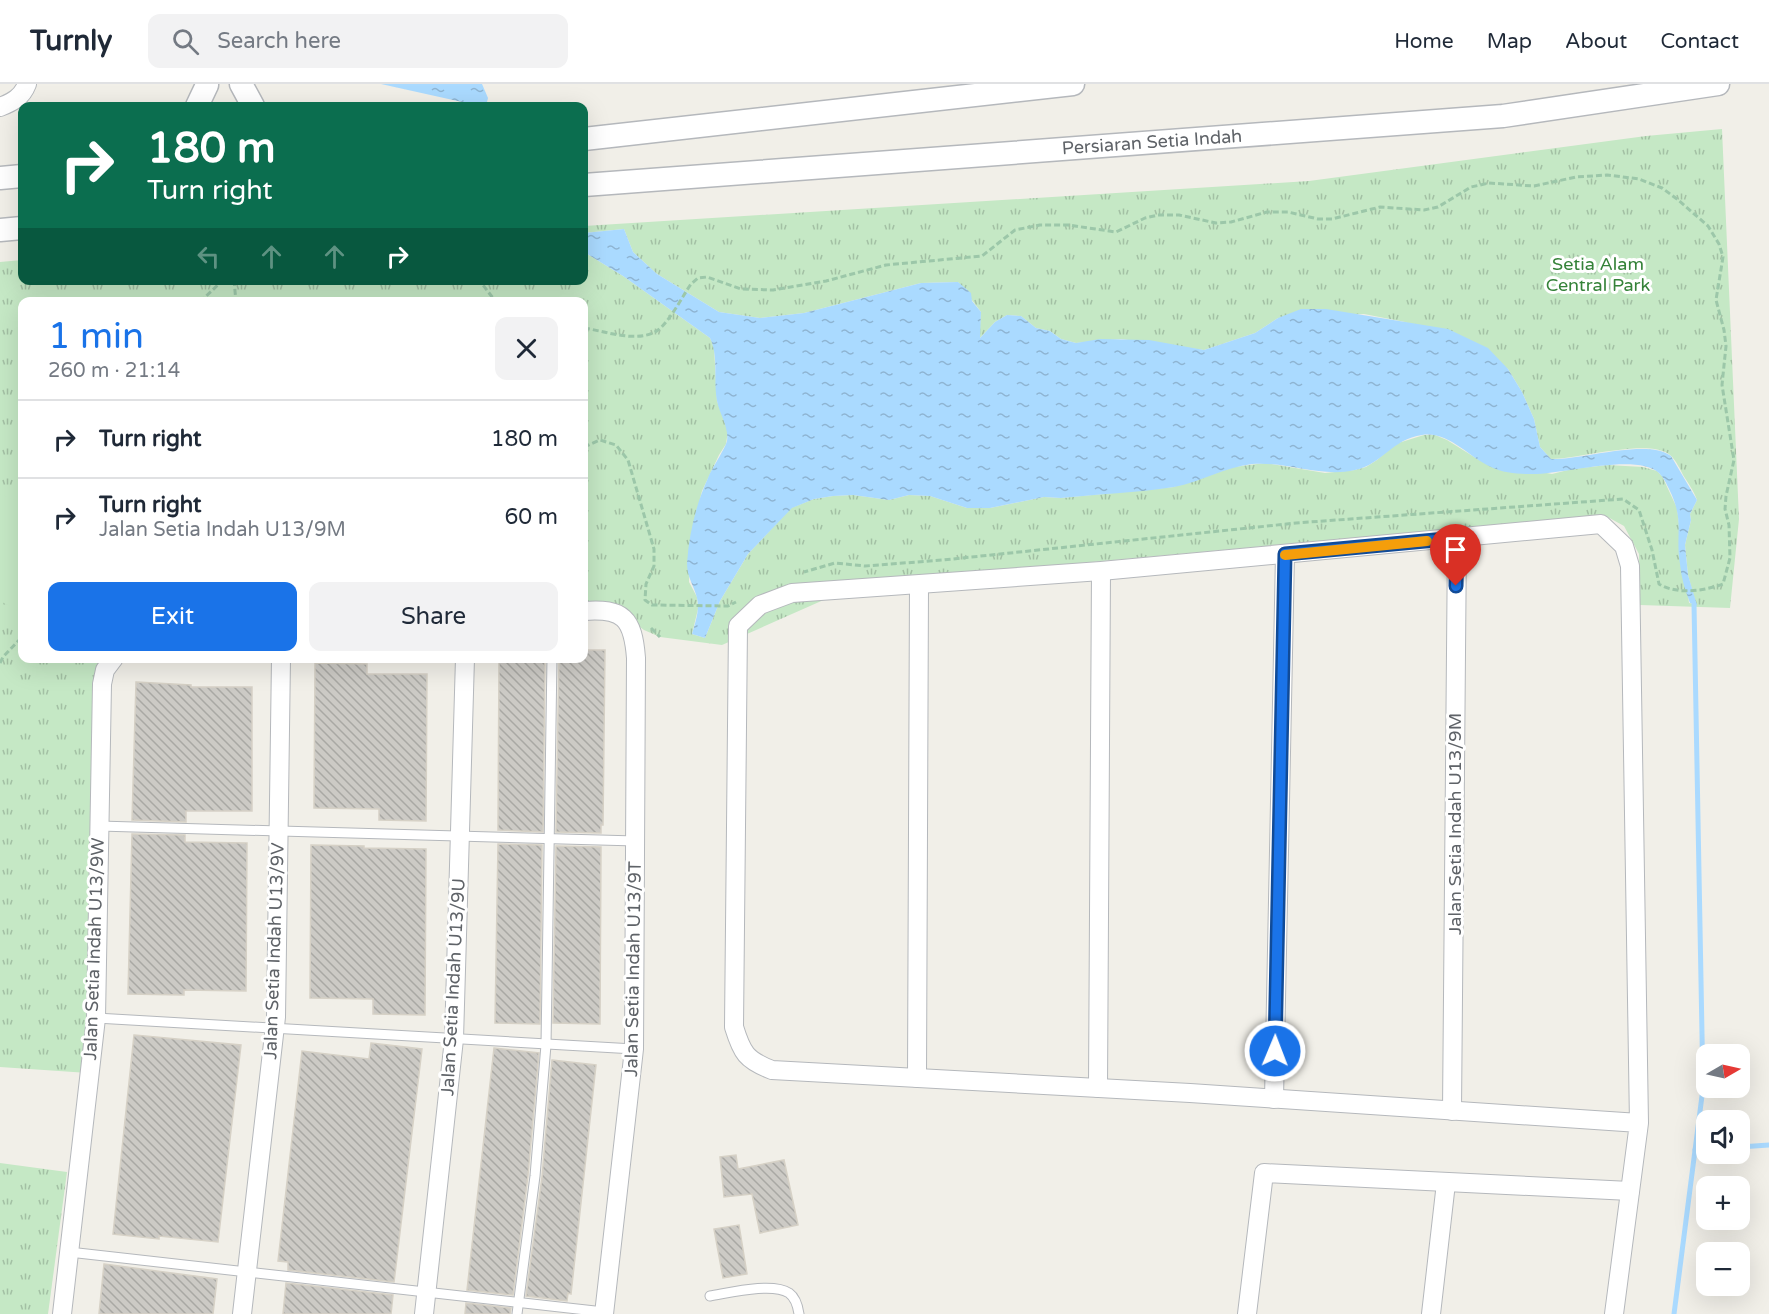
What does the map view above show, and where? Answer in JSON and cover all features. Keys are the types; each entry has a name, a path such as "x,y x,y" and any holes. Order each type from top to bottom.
{"street":[{"path":"0,107 11,103 23,94 27,84"},
{"path":"240,84 242,102"},
{"path":"240,84 251,102"},
{"path":"588,139 1073,84"},
{"name":"Persiaran Setia Indah","path":"588,185 1503,116 1718,84"},
{"path":"0,178 18,177"},
{"path":"0,230 18,228"},
{"path":"1614,1314 1639,1123 1630,566 1624,546 1601,524 1101,571 792,593 760,605 738,626 734,1027 740,1046 754,1063 772,1070 1098,1088 1639,1123"},
{"name":"Jalan Setia Indah U13/9M","path":"1452,1111 1457,538"},
{"path":"1274,1099 1285,554"},
{"path":"1098,1088 1101,571"},
{"path":"917,1078 919,585"},
{"name":"Jalan Setia Indah U13/9T","path":"588,611 606,609 619,614 628,623 635,638 636,658 634,1049 604,1313"},
{"name":"Jalan Setia Indah U13/9W","path":"62,1314 96,1018 102,684 105,670 110,663"},
{"name":"Jalan Setia Indah U13/9V","path":"242,1314 275,1028 281,663"},
{"name":"Jalan Setia Indah U13/9U","path":"423,1314 454,1039 465,663"},
{"path":"1247,1314 1264,1173 1630,1191"},
{"path":"1431,1314 1446,1183"}],"lane":[{"path":"518,1314 535,1176 546,1045 552,663"},
{"path":"99,826 636,841"},
{"path":"96,1018 634,1049"},
{"path":"69,1252 604,1313"},
{"path":"710,1296 759,1288 778,1290 789,1293 797,1303 799,1314"}],"path":[{"path":"588,329 624,335 644,335 657,330 698,278 707,277 741,289 773,290 826,281 886,265 982,256 1015,230 1040,225 1068,225 1116,232 1145,218 1158,215 1179,215 1216,223 1231,222 1268,212 1288,212 1318,219 1332,219 1380,207 1424,210 1438,207 1471,187 1489,183 1534,186 1576,177 1607,175 1639,180 1662,188 1700,218 1719,244 1723,257 1716,300 1726,346 1722,385 1734,460 1725,496 1730,558 1723,584 1708,590 1669,590 1659,584 1652,550 1639,510 1623,499 1296,523 943,560 865,566 835,563 798,574"},
{"path":"205,297 218,285"},
{"path":"483,285 492,297"},
{"path":"588,445 600,440 616,445 628,460 654,549 654,566 646,584 645,600 652,605 728,606 744,597"},
{"path":"0,663 18,641"}],"green space":[{"name":"Setia Alam Central Park","path":"1722,129 1739,519 1730,608 1640,605 1639,554 1624,526 1604,515 862,583 722,645 660,637 630,620 588,610 588,297 18,297 18,663 109,663 88,1073 0,1067 0,262 18,260 18,285 588,285 588,254 623,276 710,338 714,347 717,401 728,431 726,444 702,491 690,540 689,582 697,597 698,609 692,634 705,638 720,601 748,554 791,508 814,499 853,495 889,500 909,495 930,496 967,508 990,508 1044,497 1061,498 1174,487 1234,467 1265,463 1325,473 1355,470 1366,467 1377,460 1395,444 1424,435 1435,435 1447,440 1479,460 1552,474 1608,465 1643,467 1657,471 1662,476 1677,508 1689,603 1696,604 1688,575 1685,545 1691,520 1690,514 1697,500 1670,455 1660,450 1647,448 1551,459 1540,447 1534,419 1522,392 1508,369 1405,322 1364,314 1278,318 1255,333 1204,350 1121,339 1076,343 1061,339 1050,331 1036,328 1021,316 1007,315 995,322 979,339 981,312 958,282 921,283 804,313 760,318 719,312 657,274 633,252 624,229 588,233 588,226 1309,181 1646,136"},
{"path":"0,494 18,501 18,611 0,601"},
{"path":"0,1163 67,1172 48,1314 0,1314"}],"water":[{"path":"381,84 482,84 488,98 487,102 462,102"},
{"path":"624,229 633,252 657,274 719,312 760,318 804,313 921,283 958,282 971,293 972,301 981,312 980,338 995,322 1007,315 1021,316 1036,328 1050,331 1061,339 1076,343 1100,339 1149,340 1204,350 1255,333 1278,318 1301,309 1326,309 1448,329 1488,348 1508,369 1522,392 1534,419 1540,447 1551,459 1631,449 1661,451 1671,456 1697,500 1690,514 1691,520 1685,545 1688,575 1697,605 1690,603 1681,574 1677,510 1669,489 1659,473 1648,467 1634,464 1616,464 1544,473 1510,473 1483,463 1441,437 1422,435 1403,441 1365,467 1342,472 1252,464 1232,468 1174,487 1061,498 1044,497 990,508 967,508 930,496 909,495 889,500 853,495 814,499 792,508 748,554 720,601 705,638 692,634 698,607 687,568 691,530 704,488 727,441 726,426 717,401 713,345 710,338 623,276 588,254 588,233"}],"building":[{"path":"588,650 605,650 603,825 601,825 601,833 556,832 559,663 588,663"},
{"path":"315,663 367,664 367,674 427,674 426,821 379,820 379,809 314,808"},
{"path":"499,663 545,663 543,832 498,830"},
{"path":"136,682 191,685 191,687 252,687 252,811 186,811 186,822 132,820"},
{"path":"132,834 185,835 185,842 247,843 246,991 184,990 184,995 128,994"},
{"path":"498,844 542,845 540,1024 495,1023"},
{"path":"311,845 426,849 425,1015 373,1014 373,999 310,998"},
{"path":"556,846 601,847 600,1024 553,1023"},
{"path":"134,1035 241,1045 218,1242 113,1234"},
{"path":"371,1043 422,1049 394,1282 288,1270 288,1262 278,1261 302,1051 369,1059"},
{"path":"494,1048 539,1053 528,1175 513,1295 467,1290"},
{"path":"552,1060 596,1065 571,1294 568,1293 567,1301 526,1296 542,1177"},
{"path":"736,1155 738,1169 784,1160 798,1225 760,1233 752,1194 724,1197 720,1157"},
{"path":"739,1225 747,1274 723,1278 714,1229"},
{"path":"104,1264 217,1279 213,1314 99,1314"},
{"path":"286,1283 393,1295 391,1314 283,1314"},
{"path":"466,1303 511,1308 510,1314 465,1314"}],"waterway":[{"path":"1674,1314 1703,1088 1694,604"},
{"path":"1750,1146 1769,1145"}],"slow traffic":[{"path":"1285,555 1427,541"}],"route":[{"path":"1275,1051 1285,554 1457,538 1456,586"}]}
